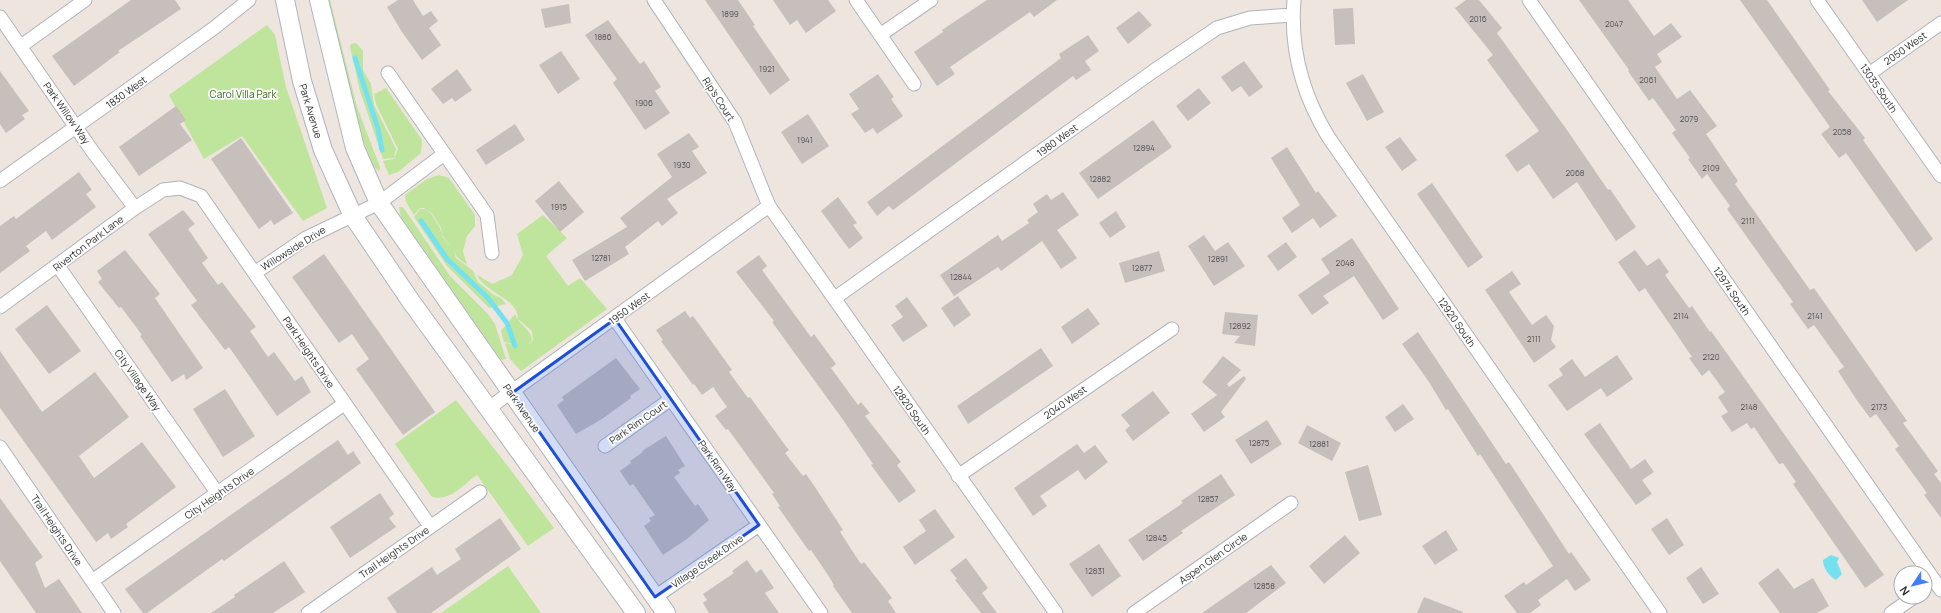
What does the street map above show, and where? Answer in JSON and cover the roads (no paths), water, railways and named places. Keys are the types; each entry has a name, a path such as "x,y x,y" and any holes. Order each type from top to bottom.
{"street":[{"path":"20,46 85,0"},
{"name":"1830 West","path":"0,181 78,127 214,28 249,0"},
{"name":"Park Avenue","path":"285,0 302,81 323,150 354,216 410,300 636,613"},
{"name":"Park Avenue","path":"319,0 355,148 379,203 666,613"},
{"name":"Rip's Court","path":"654,0 735,122 769,206"},
{"path":"856,0 914,84"},
{"path":"880,35 931,0"},
{"name":"12920 South","path":"1294,0 1293,14 1298,60 1305,91 1315,116 1660,613"},
{"name":"12974 South","path":"1529,0 1936,585"},
{"name":"13035 South","path":"1817,0 1941,176"},
{"name":"1980 West","path":"835,298 1155,70 1217,28 1250,18 1293,14"},
{"name":"Park Willow Way","path":"0,17 78,127 93,152 135,208"},
{"name":"2050 West","path":"1869,74 1941,23"},
{"path":"388,73 487,215 492,253"},
{"path":"354,216 379,203 444,154"},
{"name":"Riverton Park Lane","path":"0,307 58,266 135,208 163,190 180,188"},
{"name":"Park Heights Drive","path":"180,188 201,196 256,272 344,404 430,526"},
{"name":"12820 South","path":"769,206 1056,613"},
{"name":"1950 West","path":"489,408 615,319 769,206"},
{"name":"Willowside Drive","path":"256,272 306,238 333,224 354,216"},
{"name":"City Village Way","path":"58,266 218,494"},
{"name":"Park Rim Way","path":"615,319 821,613"},
{"name":"2040 West","path":"958,476 1172,329"},
{"name":"Park Rim Court","path":"605,446 671,399"},
{"name":"City Heights Drive","path":"92,582 344,404"},
{"name":"Trail Heights Drive","path":"0,447 114,613"},
{"name":"Trail Heights Drive","path":"308,613 480,492"},
{"name":"Aspen Glen Circle","path":"1134,613 1291,504"},
{"name":"Village Creek Drive","path":"654,597 759,525"},
{"path":"1891,613 1902,605"}],"water":[{"path":"1831,555 1839,558 1837,562 1842,574 1836,580 1827,572 1823,563 1823,560"}],"waterway":[{"path":"355,58 378,129 382,150"},
{"path":"421,221 447,259 488,298 507,323 515,346"}],"park label":[{"name":"Carol Villa Park","path":"243,94"}]}
